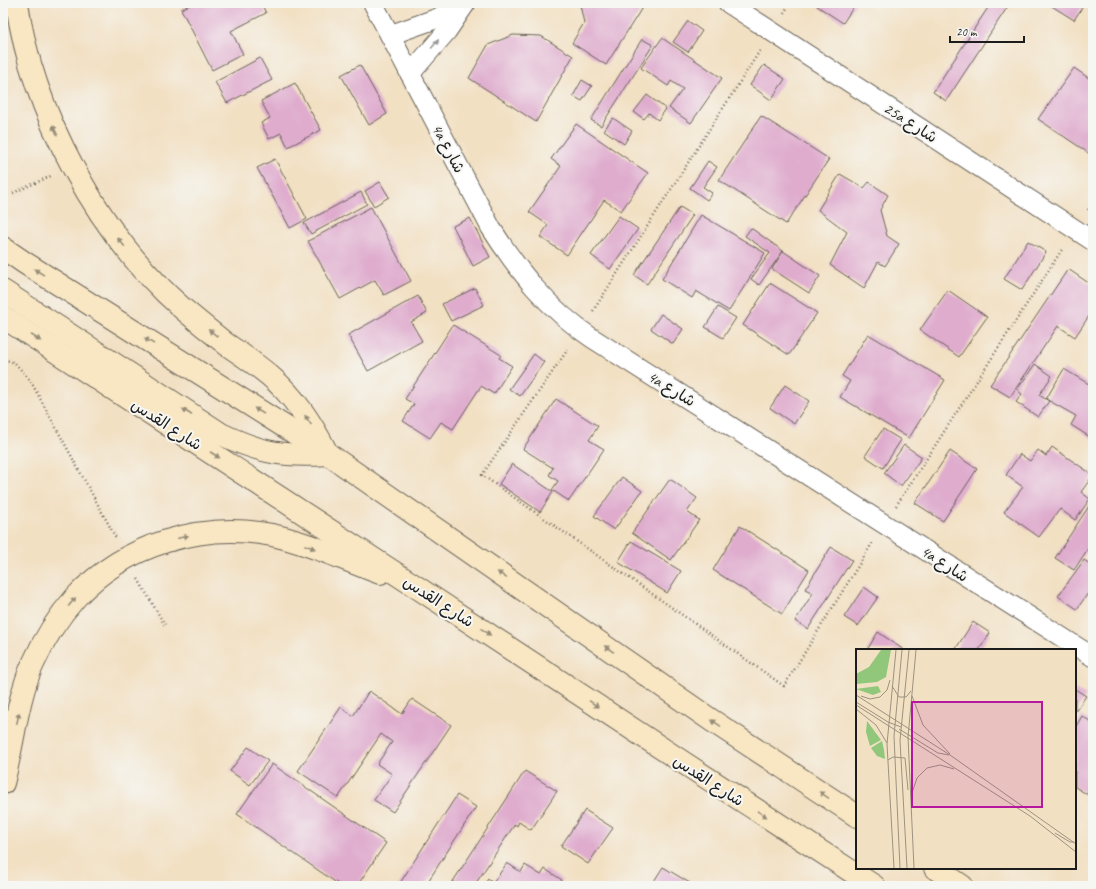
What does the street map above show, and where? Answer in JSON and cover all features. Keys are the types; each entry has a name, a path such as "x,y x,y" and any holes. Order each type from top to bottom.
{"main road":[{"path":"17,3 24,44 39,93 49,118 72,166 116,235 159,286 186,311 227,344 252,361 290,396 316,431 328,454"},
{"path":"3,248 328,454 711,720 856,815"},
{"path":"3,291 221,434 242,444 263,451 284,455 306,456 328,454"},
{"name":"شارع القدس","path":"3,317 874,886"},
{"path":"3,783 23,695 32,667 43,643 58,619 76,597 100,575 126,558 161,542 201,533 239,531 272,535 300,543 418,588"},
{"path":"936,869 962,886"}],"street":[{"name":"4a شارع","path":"372,3 491,228 507,254 525,278 545,300 592,338 1093,657"},
{"path":"390,35 438,18 466,3"},
{"path":"410,74 446,31 466,3"},
{"name":"25a شارع","path":"728,3 1093,241"}],"path":[{"path":"13,192 72,166"},
{"path":"784,686 885,524 1093,202"},
{"path":"4,360 15,363 30,380 118,542"},
{"path":"135,574 166,627"}],"building":[{"path":"194,3 261,3 266,13 231,31 243,54 212,70 181,9"},
{"path":"577,3 645,3 606,65 572,43 584,23 580,5"},
{"path":"819,3 856,3 843,23 817,6"},
{"path":"991,3 1010,3 946,101 933,92"},
{"path":"1047,3 1085,3 1074,20"},
{"path":"688,21 702,31 688,52 673,42"},
{"path":"513,35 541,36 573,56 536,122 469,78 488,45"},
{"path":"662,38 722,78 691,123 669,108 683,89 671,81 668,86 641,68"},
{"path":"642,39 653,45 601,126 591,120"},
{"path":"260,58 272,80 227,103 215,82"},
{"path":"360,65 387,114 369,125 341,75"},
{"path":"764,65 785,79 771,100 750,85"},
{"path":"1074,68 1093,81 1093,150 1090,154 1038,119"},
{"path":"582,80 592,86 582,101 573,96"},
{"path":"295,83 321,130 288,147 281,133 269,139 261,123 270,118 261,101"},
{"path":"647,95 666,109 658,120 649,113 644,119 634,112"},
{"path":"761,116 829,159 786,224 719,180"},
{"path":"613,118 632,131 624,144 604,130"},
{"path":"576,124 648,173 621,211 604,200 567,255 540,237 548,225 529,212 561,166 551,159"},
{"path":"275,159 307,219 290,228 257,168"},
{"path":"708,161 717,167 703,187 712,193 707,200 690,188"},
{"path":"840,174 864,188 869,182 888,195 880,210 887,236 899,244 885,266 878,262 864,288 830,265 847,232 818,210"},
{"path":"380,182 389,197 374,206 365,191"},
{"path":"361,192 367,204 311,234 304,223"},
{"path":"371,207 411,281 384,295 375,280 340,299 308,241"},
{"path":"680,207 693,215 647,284 634,275"},
{"path":"701,215 765,253 729,311 696,291 692,298 662,279"},
{"path":"619,216 638,229 610,269 591,255"},
{"path":"470,218 490,257 473,266 453,226"},
{"path":"751,228 783,251 759,285 751,279 770,253 745,236"},
{"path":"1028,241 1046,252 1022,290 1004,279"},
{"path":"783,251 820,276 809,293 772,269"},
{"path":"1068,269 1093,286 1093,310 1075,337 1058,326 1010,397 990,385"},
{"path":"770,283 817,313 789,355 743,325"},
{"path":"475,288 484,305 451,321 442,304"},
{"path":"948,290 987,317 959,357 920,330"},
{"path":"418,296 427,313 411,322 422,341 368,371 348,335"},
{"path":"718,307 736,318 723,338 705,327"},
{"path":"661,314 683,329 673,344 651,329"},
{"path":"453,325 501,355 499,358 512,366 494,394 481,386 453,429 441,422 430,438 403,421 414,404 405,399"},
{"path":"868,334 945,380 909,438 840,397 850,381 842,376"},
{"path":"534,354 544,362 520,396 509,389"},
{"path":"1035,364 1052,376 1039,395 1049,401 1038,417 1016,402 1022,394 1017,390"},
{"path":"1064,369 1092,386 1093,384 1093,439 1071,425 1076,416 1046,399"},
{"path":"785,385 809,401 794,424 770,408"},
{"path":"556,399 598,426 589,440 604,449 569,501 552,490 558,481 549,475 553,468 523,449"},
{"path":"883,429 901,440 883,468 865,456"},
{"path":"904,445 922,457 901,486 884,473"},
{"path":"1052,447 1093,475 1081,492 1090,499 1075,520 1060,509 1039,537 1004,512 1023,487 1006,475 1020,454 1030,461 1038,450 1046,456"},
{"path":"950,451 977,469 943,521 915,503"},
{"path":"512,464 553,492 540,512 499,484"},
{"path":"622,477 642,491 614,530 594,516"},
{"path":"670,479 697,498 687,512 699,520 671,560 632,533"},
{"path":"1093,500 1093,541 1074,570 1055,558"},
{"path":"740,526 809,570 782,614 713,570"},
{"path":"631,541 681,571 667,593 618,562"},
{"path":"831,547 852,560 808,629 795,621 813,593 805,589"},
{"path":"1084,560 1093,566 1093,586 1077,609 1058,596"},
{"path":"864,587 878,597 858,626 844,617"},
{"path":"973,622 990,633 980,649 956,649"},
{"path":"878,632 903,649 868,649"},
{"path":"1076,690 1086,696 1076,711"},
{"path":"369,691 402,714 412,699 451,725 393,812 374,800 392,774 377,764 392,742 381,734 338,798 298,771 341,707 353,716"},
{"path":"1082,716 1093,723 1093,798 1076,788 1076,726"},
{"path":"248,747 268,761 250,785 230,771"},
{"path":"272,764 386,843 357,886 341,886 237,814"},
{"path":"525,771 557,791 531,830 519,822 517,826 515,824 474,886 450,886"},
{"path":"457,795 476,807 425,886 398,886"},
{"path":"585,810 613,828 588,864 561,846"},
{"path":"507,863 521,872 525,865 541,875 545,869 562,880 558,886 483,886 488,879 493,883"},
{"path":"663,867 695,886 663,886 654,881"}]}
